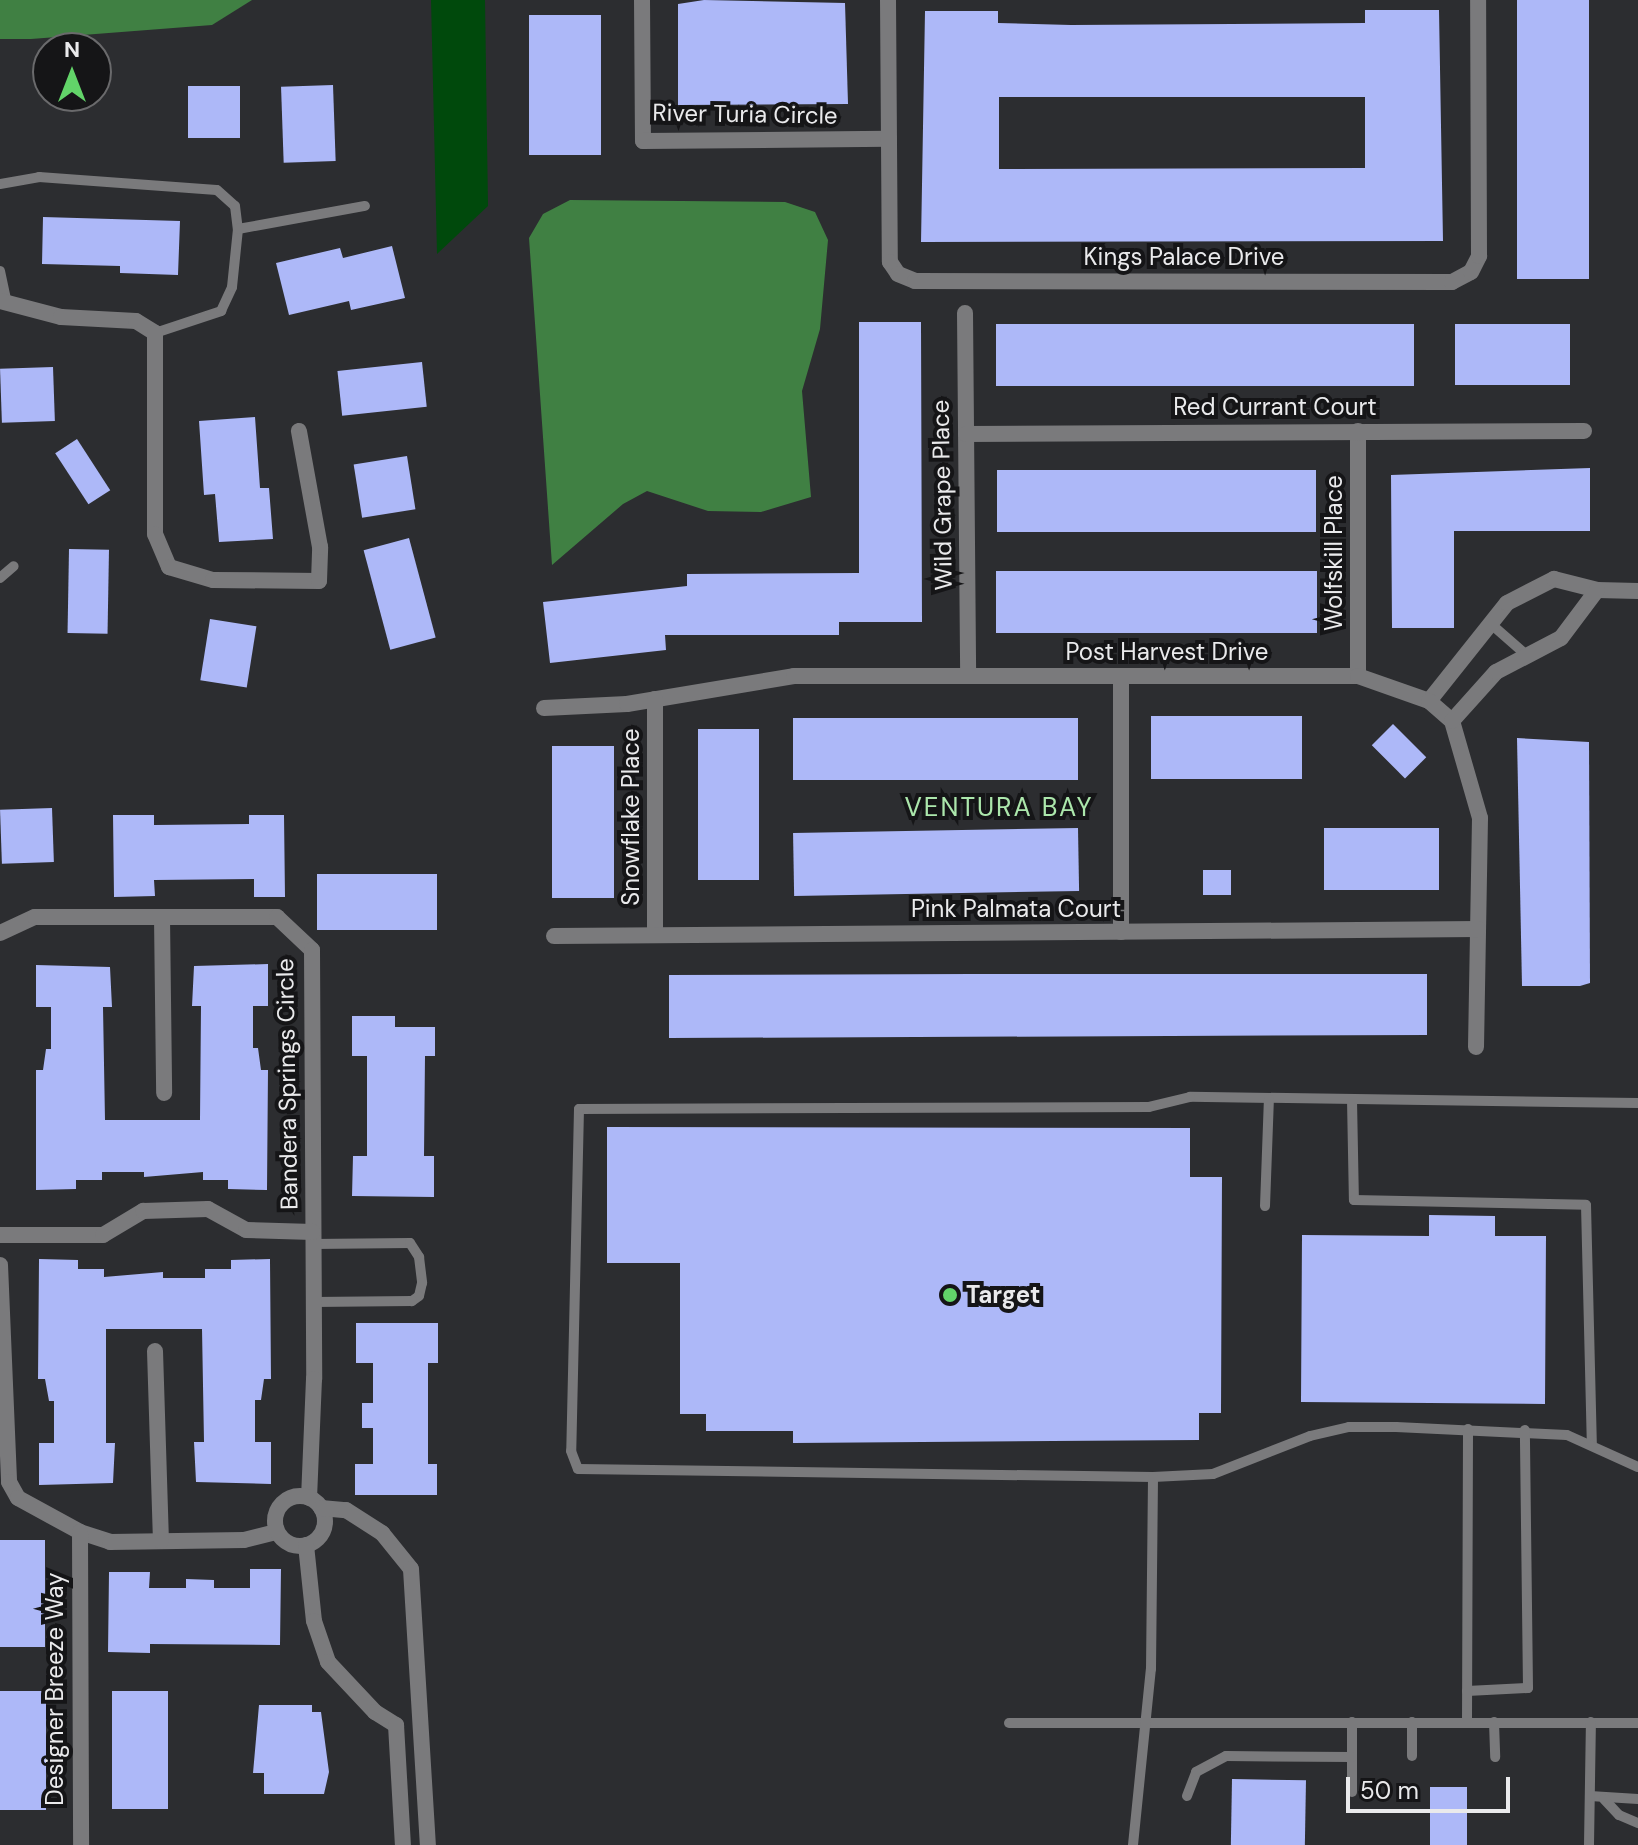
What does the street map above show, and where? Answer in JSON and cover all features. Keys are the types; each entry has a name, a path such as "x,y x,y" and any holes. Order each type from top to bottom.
{"street":[{"name":"River Turia Circle","path":"642,0 643,141 889,139"},
{"name":"Kings Palace Drive","path":"888,0 890,262 898,274 915,281 1452,282 1471,272 1479,256 1478,0"},
{"path":"3,300 61,317 136,321 155,333 155,534 169,567 213,580 319,581 320,547 299,431"},
{"name":"Wild Grape Place","path":"965,313 968,676"},
{"name":"Wolfskill Place","path":"1358,431 1358,676"},
{"name":"Red Currant Court","path":"966,434 1584,431"},
{"path":"1429,701 1507,603 1554,579 1597,590 1638,591"},
{"path":"1476,1047 1480,818 1452,721 1469,696 1524,653 1561,638 1597,590"},
{"name":"Post Harvest Drive","path":"544,708 655,699 794,676 1358,676 1429,701 1452,721"},
{"path":"1121,676 1121,932"},
{"name":"Snowflake Place","path":"655,699 655,935"},
{"name":"Bandera Springs Circle","path":"0,933 35,917 277,917 312,950 315,1503"},
{"path":"162,917 164,1093"},
{"name":"Pink Palmata Court","path":"554,936 1478,929"},
{"path":"0,1235 103,1235 143,1211 208,1209 246,1230 313,1238"},
{"path":"0,1265 9,1482 18,1498 80,1532 110,1542 244,1540 277,1532"},
{"path":"155,1351 161,1541"},
{"path":"315,1503 322,1532 306,1545 288,1543 277,1532 275,1515 285,1501 315,1503 346,1510 382,1533 411,1569 428,1845"},
{"name":"Designer Breeze Way","path":"80,1532 81,1845"},
{"path":"306,1545 314,1621 328,1662 375,1712 396,1725 403,1845"}],"lane":[{"path":"0,184 39,177 217,190 235,206 238,229 232,287 221,311 155,333"},
{"path":"238,229 365,206"},
{"path":"0,271 3,300"},
{"path":"0,578 14,566"},
{"path":"1491,624 1524,653"},
{"path":"1638,1103 1190,1097 1149,1107 579,1109 571,1451 578,1469 1153,1477 1213,1474 1349,1427 1525,1430 1592,1443 1638,1467"},
{"path":"1265,1206 1269,1099"},
{"path":"1352,1100 1354,1200 1586,1205 1592,1443"},
{"path":"313,1238 410,1243 419,1257 422,1283 419,1296 412,1301 314,1302"},
{"path":"1467,1722 1468,1429"},
{"path":"1467,1691 1528,1688 1525,1430"},
{"path":"1133,1845 1145,1721 1153,1477"},
{"path":"1352,1722 1352,1792"},
{"path":"1412,1722 1412,1756"},
{"path":"1494,1722 1495,1757"},
{"path":"1589,1845 1591,1722"},
{"path":"1009,1723 1638,1723"},
{"path":"1187,1796 1196,1772 1226,1756 1352,1757"},
{"path":"1590,1796 1638,1799"},
{"path":"1604,1799 1619,1815 1638,1823"}],"shaded area":[{"path":"0,0 252,0 212,25 112,33 32,32 32,39 0,39"},
{"path":"431,0 485,0 488,206 437,254"},
{"path":"570,200 785,202 815,212 828,240 820,329 802,391 811,497 761,512 708,511 647,491 623,504 552,565 529,238 543,214"}],"building":[{"path":"704,0 845,3 848,104 678,105 678,4"},
{"path":"1517,0 1589,0 1589,279 1517,279"},
{"path":"1365,10 1439,10 1443,241 921,242 925,11 998,11 998,23 1071,25 1365,23","holes":["999,97 1365,97 1365,168 999,169"]},
{"path":"529,15 601,15 601,155 529,155"},
{"path":"333,85 336,161 284,163 281,87"},
{"path":"188,86 240,86 240,138 188,138"},
{"path":"43,217 180,221 178,275 120,273 120,266 42,264"},
{"path":"392,246 405,298 351,310 349,301 289,315 276,263 340,248 343,258"},
{"path":"859,322 921,322 922,622 839,622 839,635 665,635 666,650 550,663 543,602 687,586 687,574 859,573"},
{"path":"996,324 1414,324 1414,386 996,386"},
{"path":"1455,324 1570,324 1570,385 1455,385"},
{"path":"422,362 427,407 342,416 337,371"},
{"path":"53,367 55,421 2,423 0,369"},
{"path":"255,417 260,488 269,488 273,539 219,542 215,494 204,495 199,421"},
{"path":"77,439 110,490 88,504 55,453"},
{"path":"407,456 415,509 362,518 354,464"},
{"path":"1590,468 1590,531 1454,531 1454,628 1392,628 1391,475"},
{"path":"997,470 1316,470 1316,532 997,532"},
{"path":"409,538 436,637 390,650 364,550"},
{"path":"69,549 109,550 108,634 68,633"},
{"path":"996,571 1317,571 1317,633 996,633"},
{"path":"210,619 256,626 247,688 200,680"},
{"path":"1151,716 1302,716 1302,779 1151,779"},
{"path":"793,718 1078,718 1078,780 793,780"},
{"path":"1393,724 1426,757 1405,778 1372,745"},
{"path":"698,729 759,729 759,880 698,880"},
{"path":"1517,738 1589,742 1590,983 1580,986 1522,986"},
{"path":"552,746 614,746 614,898 552,898"},
{"path":"52,808 54,862 2,864 0,810"},
{"path":"113,815 154,815 154,825 249,824 249,815 284,815 285,897 254,897 254,879 154,880 155,896 114,897"},
{"path":"1078,828 1079,891 794,896 793,833"},
{"path":"1324,828 1439,828 1439,890 1324,890"},
{"path":"1203,870 1231,870 1231,895 1203,895"},
{"path":"317,874 437,874 437,930 317,930"},
{"path":"268,964 268,1006 253,1006 253,1048 258,1048 261,1070 268,1070 267,1190 228,1189 228,1180 203,1180 203,1172 144,1177 144,1172 102,1172 102,1180 76,1180 76,1189 36,1190 36,1070 43,1070 46,1049 51,1049 51,1007 36,1007 36,965 110,967 112,1007 103,1007 105,1120 200,1120 201,1006 192,1006 194,966"},
{"path":"1427,974 1427,1035 669,1038 669,975"},
{"path":"352,1016 395,1016 395,1027 435,1027 435,1056 425,1056 424,1156 434,1156 434,1197 352,1196 353,1156 367,1156 367,1056 352,1056"},
{"name":"Target","path":"607,1127 1190,1128 1190,1177 1222,1177 1221,1413 1199,1413 1199,1440 793,1443 793,1431 706,1431 706,1414 680,1414 680,1263 607,1263"},
{"path":"1429,1215 1495,1216 1495,1236 1546,1236 1545,1404 1301,1402 1302,1235 1429,1236"},
{"path":"39,1259 78,1260 78,1269 104,1269 104,1277 163,1272 163,1278 205,1278 205,1269 231,1269 231,1260 270,1259 271,1379 264,1379 261,1400 255,1400 255,1442 271,1442 271,1484 196,1482 194,1442 204,1442 202,1329 106,1329 106,1443 115,1443 113,1483 39,1485 39,1443 54,1443 54,1401 49,1401 45,1379 38,1379"},
{"path":"356,1323 438,1323 438,1363 428,1363 428,1464 437,1464 437,1495 355,1495 355,1464 373,1464 373,1428 362,1428 362,1403 373,1403 373,1363 356,1363"},
{"path":"0,1540 45,1540 45,1647 0,1647"},
{"path":"250,1569 281,1569 280,1645 150,1644 150,1653 108,1652 109,1572 150,1572 149,1588 186,1588 186,1579 214,1580 214,1588 250,1588"},
{"path":"0,1691 46,1691 46,1810 0,1810"},
{"path":"112,1691 168,1691 168,1809 112,1809"},
{"path":"259,1705 312,1705 312,1712 321,1712 329,1772 324,1794 264,1794 264,1773 253,1773"},
{"path":"1232,1779 1306,1780 1305,1845 1231,1845"},
{"path":"1430,1787 1467,1787 1467,1845 1430,1845"}],"place":[{"name":"Target","path":"950,1295"}],"district":[{"name":"VENTURA BAY","path":"999,808"}]}
